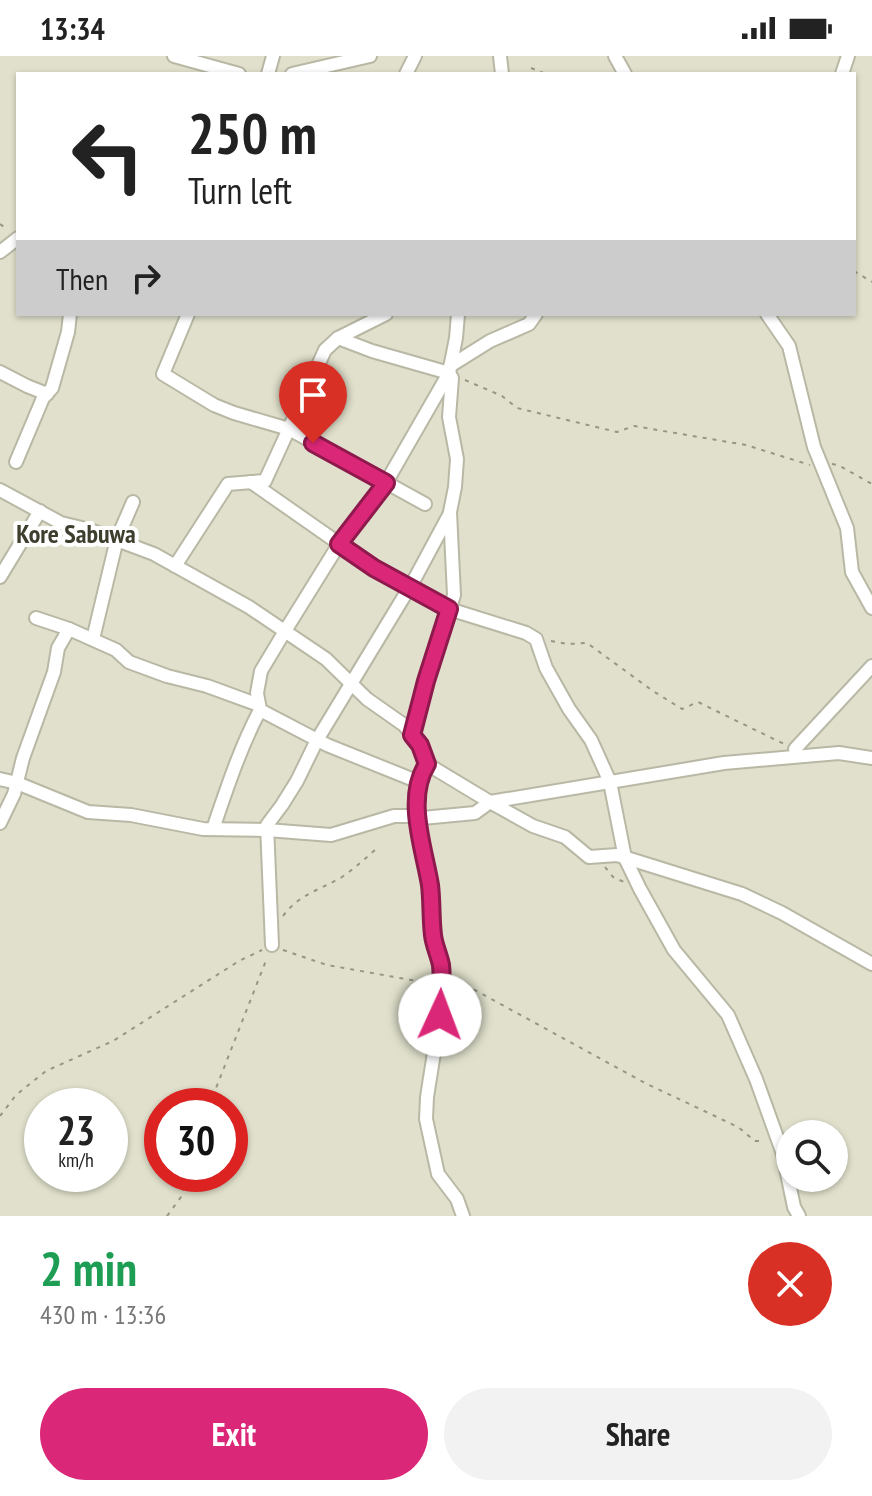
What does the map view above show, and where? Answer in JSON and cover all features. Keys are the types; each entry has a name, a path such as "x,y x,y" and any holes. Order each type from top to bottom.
{"street":[{"path":"174,56 232,72"},
{"path":"301,72 370,56"},
{"path":"0,252 16,240"},
{"path":"16,462 43,398 52,388 70,316"},
{"path":"187,316 163,374 214,405 289,429 425,504"},
{"path":"175,566 228,484 265,481 325,350 338,338 382,316"},
{"path":"213,829 259,707 257,693 261,671 339,544 386,483 450,370 458,316"},
{"path":"338,338 372,351 450,370 490,341 529,324 535,316"},
{"path":"769,316 789,346 814,447 847,528 852,572 872,608"},
{"path":"412,735 454,595 450,512 457,459 449,417 450,370"},
{"path":"0,372 47,394"},
{"path":"251,482 374,568 449,609 526,633 536,639 546,668 591,740 610,782 625,858 674,950 728,1015 776,1135"},
{"path":"0,490 61,523 117,539 154,554 249,607 326,659 367,699 404,725 420,745 427,764 533,826 565,837 589,857 617,855 742,894 872,964"},
{"path":"93,639 117,539 133,502"},
{"path":"0,577 40,511"},
{"path":"272,945 267,825 297,781 317,740 410,587 450,512"},
{"path":"36,618 93,639 116,650 129,662 207,686 259,707 317,740 419,782"},
{"path":"0,823 17,783 54,672 58,648 69,629"},
{"path":"795,749 872,666"},
{"path":"0,779 88,812 131,815 203,829 331,835 394,816 422,818 475,813 490,802 724,763 839,753 872,758"},
{"path":"427,764 421,773 417,791 418,816 430,886 433,938 441,966 441,986 426,1119 438,1174 457,1199 463,1216"},
{"path":"791,1192 799,1216"}],"path":[{"path":"531,68 541,72"},
{"path":"450,370 502,396 517,408 617,432 634,426 746,445 808,466 820,462 838,465 872,484"},
{"path":"536,639 568,644 587,643 682,709 698,702 795,749"},
{"path":"272,930 290,906 339,878 377,848"},
{"path":"598,857 613,877 640,889"},
{"path":"216,1088 272,945"},
{"path":"0,1116 16,1095 46,1071 113,1041 239,961 272,945 327,965 473,989 645,1083 738,1127 755,1141 776,1141"},
{"path":"167,1216 182,1192"}],"district":[{"name":"Kore Sabuwa","path":"76,533"}],"route":[{"path":"313,443 386,483 339,544 374,568 449,609 412,735 426,756 427,764 421,773 417,791 418,816 430,886 433,938 441,966 440,1015"}]}
